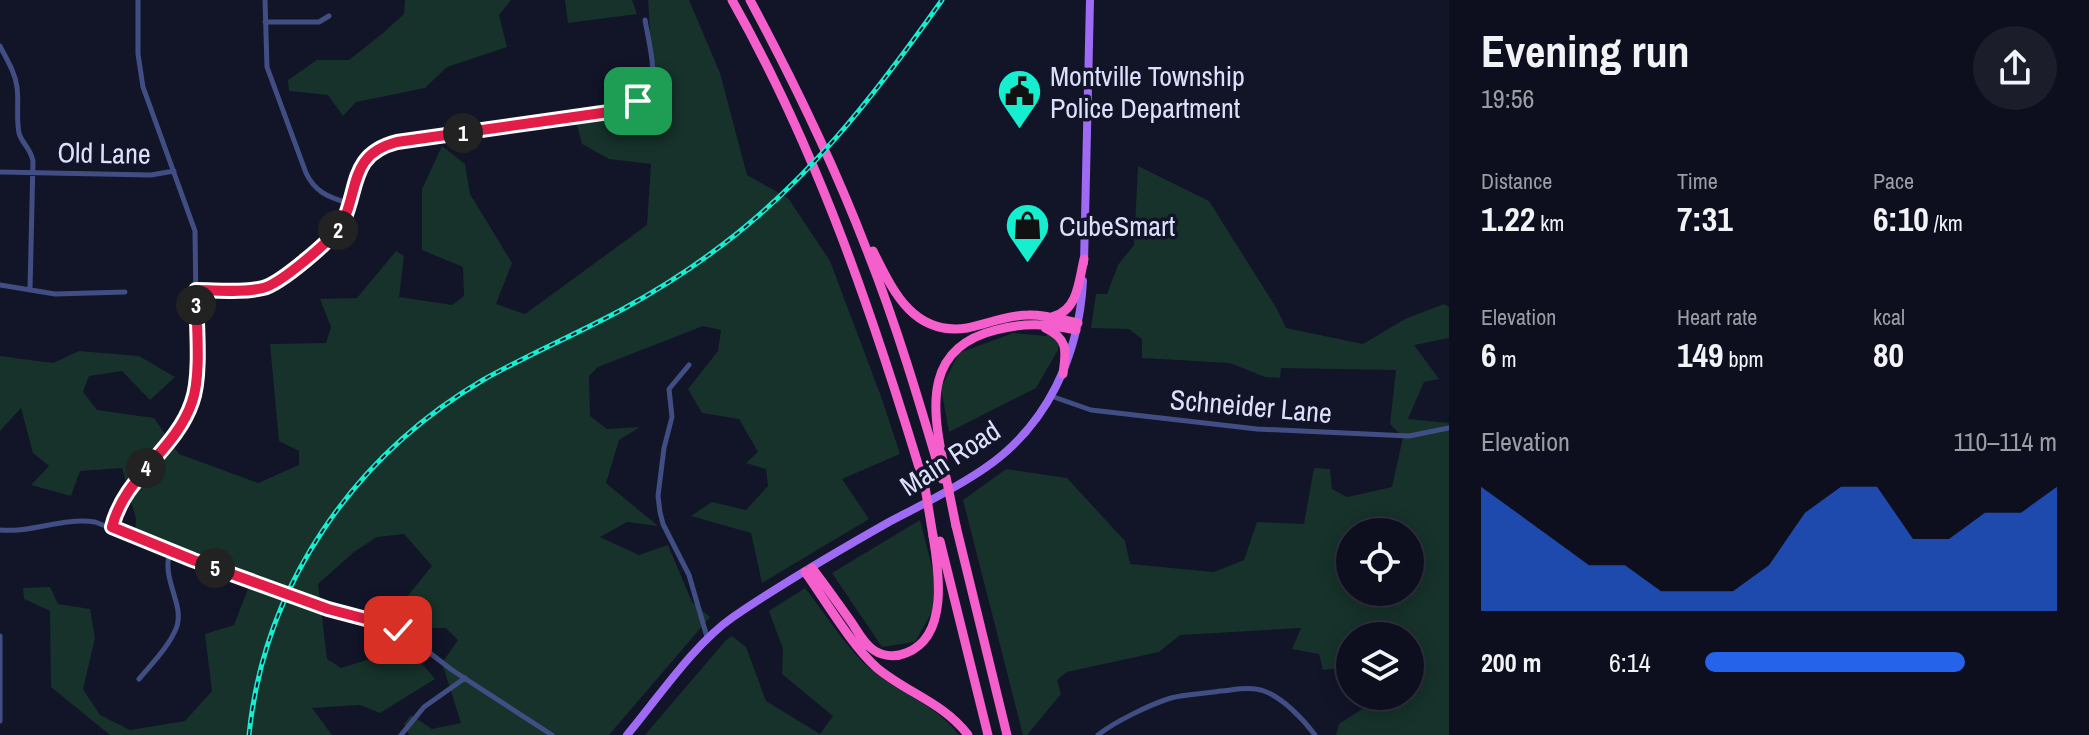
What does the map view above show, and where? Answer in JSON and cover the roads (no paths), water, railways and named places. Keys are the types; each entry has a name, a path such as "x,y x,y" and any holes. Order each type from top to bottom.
{"highway":[{"path":"732,0 781,94 837,221 882,350 925,487 988,735"},
{"path":"750,0 893,290 915,316 936,325 959,329 1022,315 1062,314 1075,297 1084,259"},
{"path":"839,182 889,310 944,478 1007,735"},
{"path":"1047,316 1077,327"},
{"path":"944,478 935,413 937,385 942,369 958,347 971,338 1012,326 1030,323 1077,327"},
{"path":"1030,323 1055,333 1062,341 1065,352 1063,374"},
{"path":"809,570 868,646 884,655 903,654 922,642 937,612 939,575 935,535"},
{"path":"809,570 870,661 888,676 944,710 968,735"}],"main road":[{"name":"Main Road","path":"627,735 707,638 731,618 985,468 1022,436 1051,396 1063,374 1081,302 1090,0"}],"street":[{"name":"Old Lane","path":"0,172 151,175 174,171 139,71 138,0"},
{"path":"265,0 267,67 306,173 320,193 348,203"},
{"path":"265,22 319,22 329,16"},
{"path":"196,290 254,289 276,282 333,237 342,223 356,177 364,163 375,151 393,142 609,112 635,104 648,89 653,77 645,20"},
{"path":"0,46 15,77 19,131 32,154 30,289"},
{"path":"112,527 120,503 178,429 193,400 197,380 195,231 174,171"},
{"path":"0,285 67,294 125,292"},
{"path":"689,365 669,389 672,417 664,448 658,496 663,524 689,575 707,638"},
{"name":"Schneider Lane","path":"1051,396 1091,410 1257,429 1409,436 1449,428"},
{"path":"0,530 28,529 79,520 95,522 328,609 391,627 552,735"},
{"path":"139,679 173,636 178,624 167,567 170,551"},
{"path":"0,636 0,721"},
{"path":"401,735 424,707 465,678"},
{"path":"1098,735 1146,708 1173,698 1248,688 1261,689 1273,695 1315,735"}],"railway":[{"path":"249,735 258,680 274,627 296,577 323,530 356,486 394,446 437,411 483,380 646,296 679,276 744,227 777,199 836,137 891,70 942,0"}],"place":[{"name":"Montville Township Police Department","path":"1019,131"},
{"name":"CubeSmart","path":"1028,265"}]}
